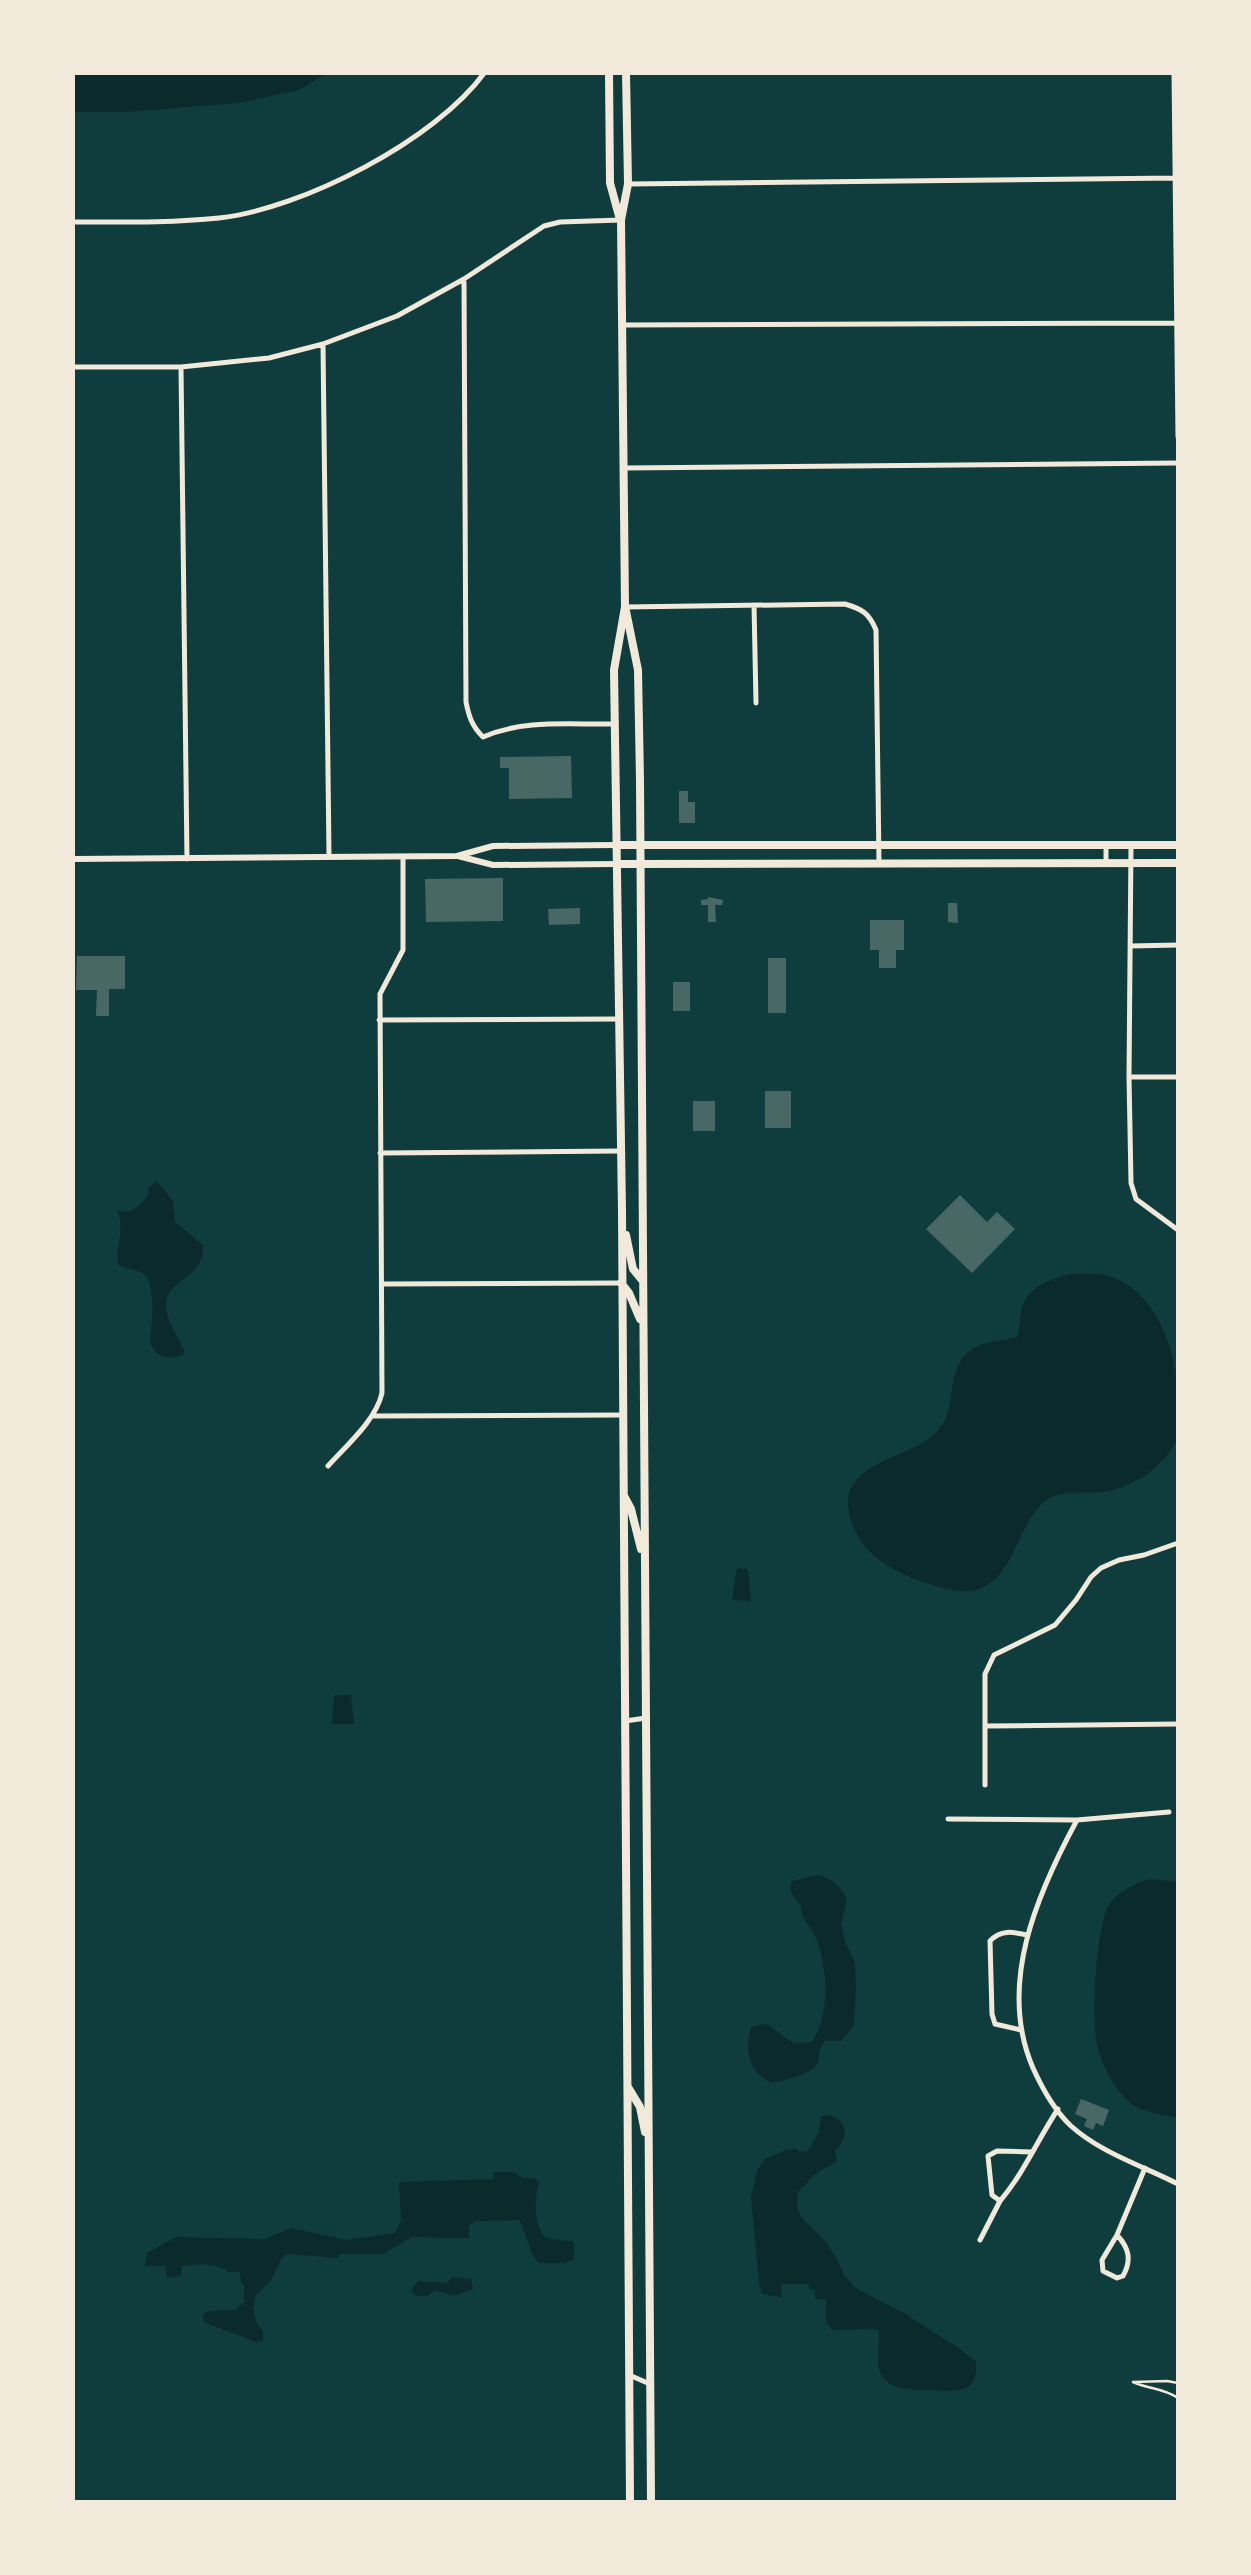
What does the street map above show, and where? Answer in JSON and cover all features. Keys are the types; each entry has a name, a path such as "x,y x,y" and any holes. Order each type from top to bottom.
{"main road":[{"path":"609,72 610,184 620,220"},
{"path":"626,72 628,184 620,220 625,607 614,670 614,724 622,1210 630,2502"},
{"path":"625,607 638,670 641,864 651,2502"},
{"path":"616,845 1178,845"},
{"path":"616,864 1178,863"},
{"path":"622,1210 629,1258 642,1280"},
{"path":"621,1283 634,1301 643,1328"},
{"path":"623,1496 631,1509 645,1563"},
{"path":"628,2087 640,2108 649,2152"}],"street":[{"path":"72,222 222,218 266,208 334,182 392,153 446,114 484,72"},
{"path":"1174,72 1178,436"},
{"path":"628,184 1175,178"},
{"path":"72,367 181,367 269,358 324,344 397,316 464,280 544,226 620,220"},
{"path":"464,280 466,702 470,720 483,737 518,725 614,724"},
{"path":"622,325 1177,323"},
{"path":"324,344 329,858"},
{"path":"181,367 187,859"},
{"path":"624,468 1178,462"},
{"path":"625,607 844,604 862,609 871,617 876,630 879,863"},
{"path":"754,605 756,703"},
{"path":"72,860 457,856 493,846 616,845"},
{"path":"1106,846 1106,864"},
{"path":"1131,846 1131,1184 1136,1198 1178,1230"},
{"path":"457,856 493,865 616,864"},
{"path":"328,1466 372,1416 382,1393 379,1020 380,994 403,950 402,857"},
{"path":"1130,946 1178,945"},
{"path":"379,1020 618,1019"},
{"path":"1129,1077 1178,1077"},
{"path":"380,1153 620,1150"},
{"path":"382,1284 621,1283"},
{"path":"372,1416 622,1415"},
{"path":"985,1784 985,1674 994,1655 1056,1625 1090,1577 1101,1568 1178,1545"},
{"path":"625,1721 646,1718"},
{"path":"985,1726 1178,1724"},
{"path":"948,1819 1077,1820 1169,1812"},
{"path":"1077,1820 1056,1859 1027,1935 1020,1983 1021,2030 1027,2054 1042,2088 1069,2124 1096,2145 1178,2184"},
{"path":"1021,2030 995,2024 990,1941 1009,1932 1027,1935"},
{"path":"980,2240 1000,2200 1058,2109"},
{"path":"1000,2200 992,2196 988,2156 998,2151 1031,2152"},
{"path":"1117,2236 1126,2246 1129,2259 1123,2276 1117,2278 1108,2275 1102,2260 1117,2236 1145,2168"},
{"path":"629,2375 650,2384"}],"lane":[{"path":"1178,2383 1133,2382 1178,2398"}],"water":[{"path":"73,72 327,73 299,90 239,103 73,112"},
{"path":"157,1181 173,1201 175,1222 203,1245 198,1265 168,1296 168,1317 184,1350 183,1355 173,1357 159,1355 150,1343 152,1307 148,1280 141,1272 119,1266 118,1259 117,1210 134,1209"},
{"path":"1071,1274 1103,1275 1125,1283 1152,1309 1169,1344 1177,1382 1179,1426 1171,1450 1149,1472 1122,1487 1064,1494 1044,1502 999,1575 976,1590 936,1586 889,1566 870,1552 852,1523 848,1502 852,1486 862,1474 927,1440 939,1429 949,1407 956,1372 968,1352 985,1343 1017,1337 1024,1303 1033,1290"},
{"path":"737,1568 748,1569 751,1601 732,1600"},
{"path":"334,1695 351,1695 354,1724 332,1724"},
{"path":"817,1875 835,1883 847,1899 841,1924 855,1963 854,2025 841,2041 825,2041 814,2068 771,2083 750,2060 751,2028 765,2024 790,2041 813,2041 825,2004 820,1950 790,1888 792,1881"},
{"path":"1150,1879 1178,1882 1178,2118 1145,2111 1128,2101 1108,2073 1096,2040 1096,1973 1103,1920 1119,1894"},
{"path":"821,2116 840,2121 844,2135 835,2151 837,2161 814,2175 798,2192 801,2217 826,2242 844,2275 857,2289 904,2313 976,2362 976,2373 969,2386 948,2391 895,2386 879,2368 876,2329 832,2330 826,2322 826,2299 815,2299 815,2290 809,2289 809,2284 782,2284 781,2297 762,2294 751,2197 757,2171 765,2159 785,2150 808,2151 819,2132"},
{"path":"494,2172 513,2172 539,2183 539,2226 546,2238 574,2242 574,2259 539,2263 520,2220 475,2221 469,2226 469,2238 412,2237 383,2254 339,2254 338,2258 287,2254 272,2279 256,2295 253,2308 263,2341 256,2342 204,2322 203,2314 208,2311 236,2310 244,2302 240,2272 194,2265 182,2266 181,2276 167,2278 165,2266 145,2266 147,2253 176,2237 265,2239 291,2228 346,2240 395,2233 401,2221 399,2182 493,2179"},
{"path":"452,2277 471,2279 473,2289 453,2296 435,2290 428,2296 416,2296 411,2291 418,2281 447,2283"}],"building":[{"path":"571,756 572,798 509,799 509,768 500,768 500,757"},
{"path":"679,791 688,791 688,802 695,802 695,823 679,823"},
{"path":"503,878 503,921 426,922 425,879"},
{"path":"701,900 723,900 722,905 715,905 716,922 708,922 708,905 701,905"},
{"path":"948,903 957,903 958,923 948,922"},
{"path":"580,908 580,924 549,925 548,909"},
{"path":"870,920 904,920 904,950 896,950 896,968 879,968 879,950 870,950"},
{"path":"77,956 125,956 125,989 109,989 109,1016 96,1016 97,990 76,990"},
{"path":"768,958 786,958 786,1013 768,1013"},
{"path":"673,982 690,982 690,1011 673,1011"},
{"path":"765,1091 791,1091 791,1128 765,1128"},
{"path":"693,1101 715,1101 715,1131 693,1131"},
{"path":"960,1195 987,1222 997,1212 1015,1229 972,1273 926,1229"},
{"path":"1081,2099 1109,2110 1103,2126 1096,2123 1093,2130 1084,2126 1087,2119 1075,2114"}]}
